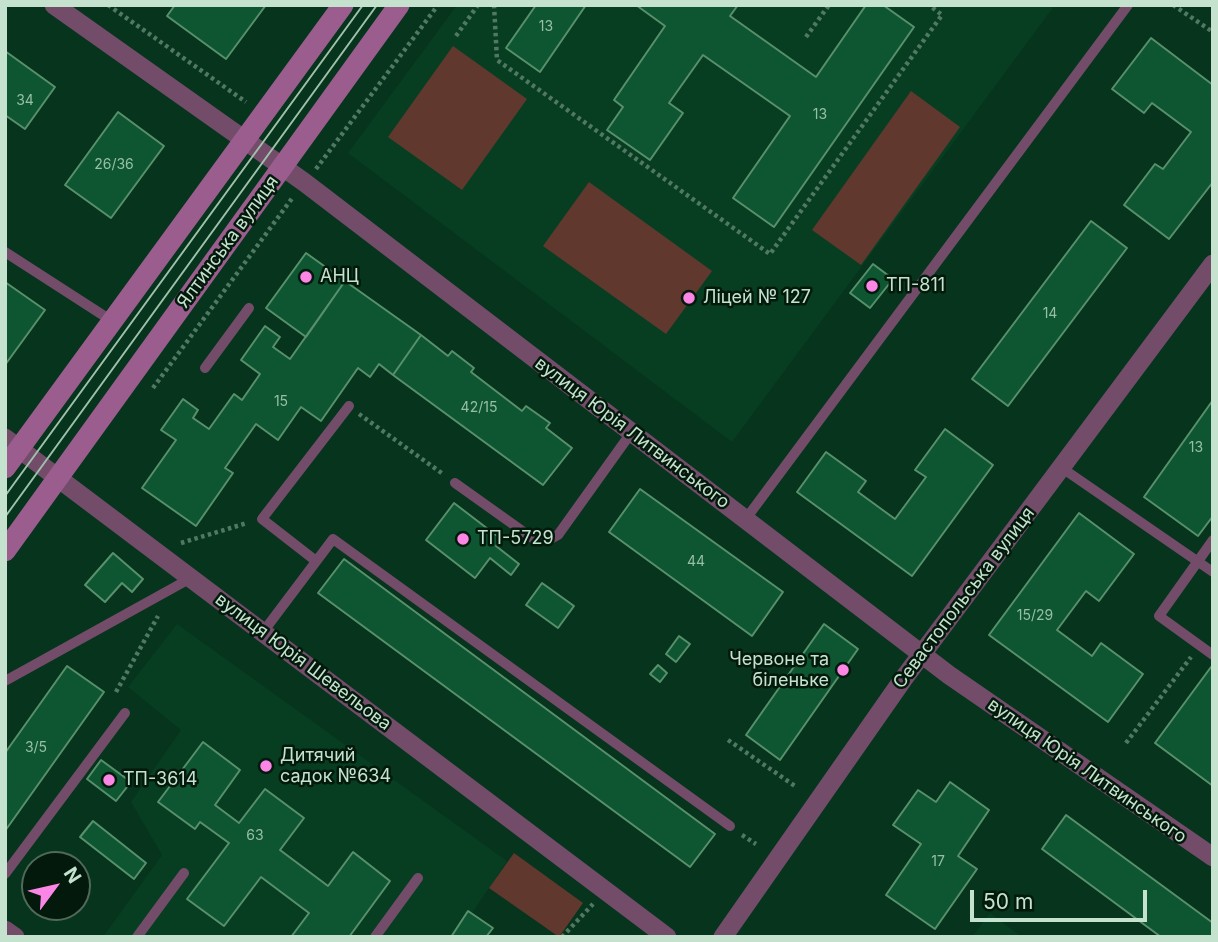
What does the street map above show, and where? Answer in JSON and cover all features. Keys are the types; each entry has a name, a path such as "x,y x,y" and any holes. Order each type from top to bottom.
{"street":[{"name":"вулиця Юрія Литвинського","path":"54,5 246,139 922,655 1213,857"},
{"path":"5,468 12,443 112,322 343,5"},
{"name":"Ялтинська вулиця","path":"5,551 399,5"},
{"name":"Севастопольська вулиця","path":"723,937 922,655 1211,271"},
{"name":"вулиця Юрія Шевельова","path":"12,443 182,582 263,632 667,937"},
{"path":"5,930 15,937"}],"lane":[{"path":"745,520 1128,5"},
{"path":"5,252 112,322"},
{"path":"205,368 249,308"},
{"path":"316,561 262,519 349,407"},
{"path":"455,483 535,540 548,540 558,535 631,433"},
{"path":"1062,468 1213,572"},
{"path":"263,632 333,539 730,826"},
{"path":"1213,540 1159,616 1213,655"},
{"path":"5,681 182,582"},
{"path":"5,874 125,713"},
{"path":"137,937 184,873"},
{"path":"375,937 418,878"}],"path":[{"path":"108,5 249,104"},
{"path":"152,389 438,5"},
{"path":"456,36 478,5"},
{"path":"495,5 497,61 771,254 942,15 929,5"},
{"path":"806,37 829,5"},
{"path":"1173,5 1213,32"},
{"path":"349,407 455,483"},
{"path":"181,543 262,519"},
{"path":"116,692 182,582"},
{"path":"1126,743 1200,646"},
{"path":"728,740 795,786"},
{"path":"562,937 598,900"}],"shaded area":[{"name":"Ліцей № 127","path":"457,5 1055,5 732,442 348,153"},
{"path":"453,46 527,99 462,190 388,137"},
{"path":"911,91 960,127 861,265 812,230"},
{"path":"589,182 712,271 666,334 543,246"},
{"name":"Дитячий садок №634","path":"177,624 507,861 456,937 103,937 162,855 131,802 181,730 128,687"},
{"path":"514,853 583,903 559,937 489,888"},
{"path":"990,913 1022,937 972,937"}],"building":[{"path":"175,5 266,5 226,59 167,16"},
{"path":"536,5 586,5 540,72 506,48"},
{"path":"636,5 738,5 730,16 816,77 866,5 883,5 914,27 774,227 733,198 790,116 703,55 669,103 683,113 650,160 607,130 623,107 614,100 665,26"},
{"path":"1151,38 1213,85 1213,182 1169,239 1124,205 1155,164 1163,169 1191,132 1152,103 1144,113 1112,89"},
{"path":"5,51 55,87 25,129 5,115"},
{"path":"118,112 164,146 111,218 65,185"},
{"path":"1091,221 1127,248 1008,406 972,379"},
{"path":"306,253 345,281 306,337 266,308"},
{"name":"ТП-811","path":"873,264 893,279 870,308 850,293"},
{"path":"345,281 421,335 393,375 379,364 370,377 358,368 321,421 301,407 278,440 256,424 225,468 233,473 196,526 142,488 176,440 161,430 183,399 198,410 193,418 209,429 234,394 242,400 260,374 241,360 265,326 280,337 273,347 290,359"},
{"path":"5,282 45,310 5,365"},
{"path":"421,335 448,356 452,351 474,368 471,372 522,411 526,406 550,423 546,428 572,448 543,485 393,375"},
{"path":"1213,400 1213,516 1198,536 1144,497"},
{"path":"945,429 993,465 912,576 797,492 826,452 866,481 858,492 895,519 926,477 915,470"},
{"path":"640,489 783,592 752,636 609,532"},
{"name":"ТП-5729","path":"454,503 501,539 496,546 519,564 511,575 490,558 475,578 426,540"},
{"path":"1079,513 1134,554 1099,601 1086,591 1057,630 1092,656 1101,643 1143,674 1108,722 989,635"},
{"path":"113,553 143,579 132,592 122,583 105,602 85,585"},
{"path":"344,559 715,834 690,867 318,593"},
{"path":"542,583 574,606 558,628 526,605"},
{"path":"824,624 858,649 780,760 746,735"},
{"path":"679,636 690,644 676,662 666,654"},
{"path":"658,665 667,673 660,682 650,674"},
{"path":"67,666 104,692 5,831 5,753"},
{"path":"1211,667 1213,668 1213,786 1155,743"},
{"path":"203,742 240,770 215,805 239,823 265,789 304,818 280,850 328,886 353,852 390,881 349,937 291,937 309,913 261,877 224,926 187,899 229,843 200,822 195,829 158,802"},
{"name":"ТП-3614","path":"101,760 131,782 116,801 87,779"},
{"path":"950,782 989,810 958,856 977,869 935,929 886,895 921,844 893,825 918,790 936,802"},
{"path":"1066,815 1213,923 1212,937 1161,937 1042,849"},
{"path":"93,821 146,863 134,879 80,837"},
{"path":"468,911 493,928 486,937 451,937"}],"tram line":[{"path":"5,496 363,5"},
{"path":"5,517 377,5"}],"place":[{"name":"АНЦ","path":"306,277"},
{"name":"ТП-811","path":"872,286"},
{"name":"Ліцей № 127","path":"689,298"},
{"name":"ТП-5729","path":"463,539"},
{"name":"Червоне та біленьке","path":"843,670"},
{"name":"Дитячий садок №634","path":"266,766"},
{"name":"ТП-3614","path":"109,780"}]}
